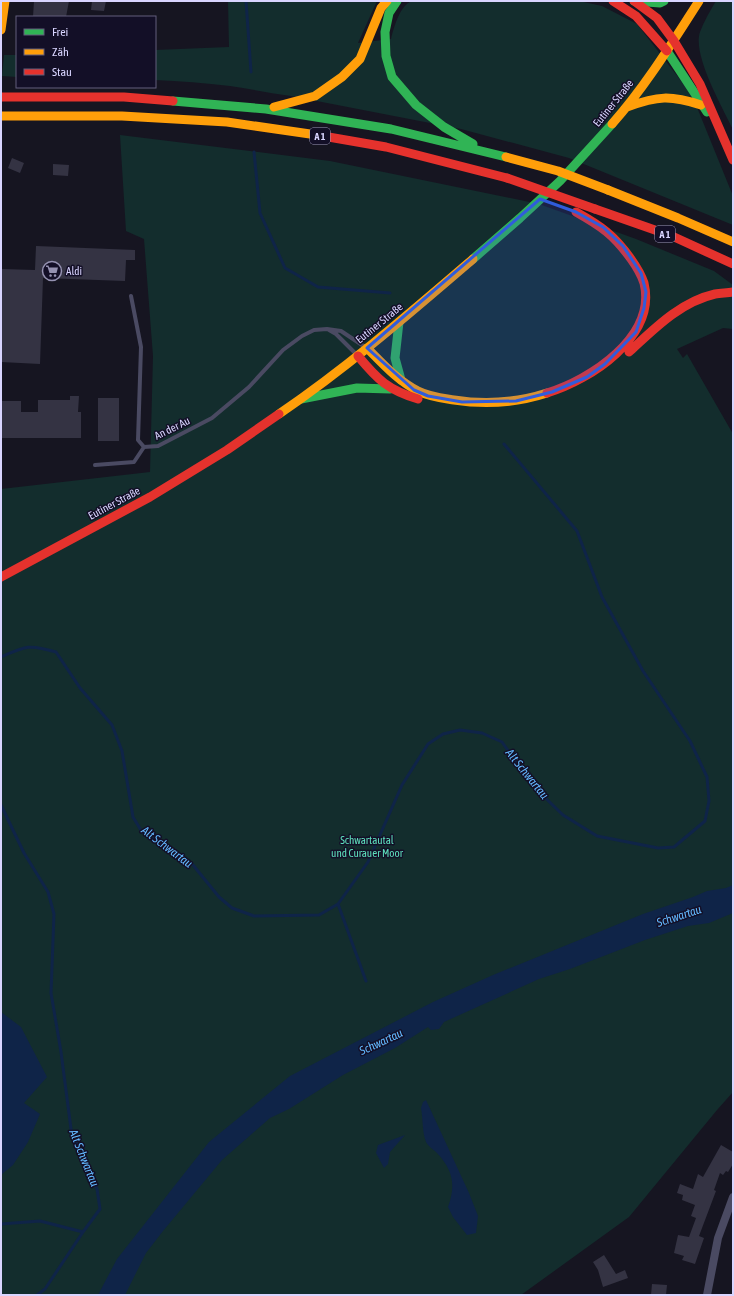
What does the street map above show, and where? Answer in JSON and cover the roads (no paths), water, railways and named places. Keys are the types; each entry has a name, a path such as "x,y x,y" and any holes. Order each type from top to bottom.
{"main road":[{"path":"1,30 5,1"},
{"path":"266,109 315,96 342,77 360,58 381,8 387,1"},
{"path":"397,1 389,13 385,32 386,56 392,77 416,105 444,127 486,152"},
{"path":"613,1 636,16 666,51 701,105 719,129"},
{"path":"634,1 660,3 664,1"},
{"path":"634,1 657,18 674,40 700,84 733,160"},
{"name":"Eutiner Straße","path":"1,577 150,497 227,450 301,399 358,356 520,218 560,181 627,107 674,40 699,1"},
{"name":"A 1","path":"1,96 124,97 266,109 391,129 558,171 678,218 733,242"},
{"path":"627,107 650,99 667,96 681,98 701,105"},
{"name":"A 1","path":"4,116 122,116 227,122 289,130 386,147 467,168 506,182 595,209 672,236 733,264"},
{"path":"367,348 402,382 414,390 428,396 462,402 487,404 516,401 552,392 587,377 606,364 625,346 636,332 644,308 646,292 641,273 623,246 603,227 576,212 506,182"},
{"path":"358,356 377,379 390,389 407,396 426,402 463,409 484,410 513,408 550,399 581,387 604,373 660,325 696,300 715,294 733,292"},
{"path":"399,322 394,356 396,368 402,382"},
{"path":"301,399 357,388 390,389"}],"street":[{"path":"707,1295 718,1238 733,1197"}],"lane":[{"name":"An der Au","path":"131,296 141,347 138,440 144,447 158,446 212,418 249,387 283,350 302,336 314,330 327,329 341,331 367,348"},
{"path":"327,329 336,334 358,356"},
{"path":"95,465 134,462 144,447"}],"water":[{"name":"Schwartau","path":"733,885 733,913 709,923 688,926 645,940 570,969 539,979 444,1022 439,1029 431,1030 428,1027 395,1048 343,1075 289,1109 270,1118 222,1160 163,1231 146,1253 125,1295 98,1295 117,1259 209,1142 290,1076 433,1002 493,975 643,914 707,891 726,888"},
{"path":"1,1012 21,1027 47,1077 24,1103 40,1114 28,1142 13,1165 1,1175"},
{"path":"426,1100 478,1216 476,1233 467,1235 453,1217 448,1207 452,1192 452,1178 447,1166 427,1143 425,1138 421,1108 423,1102"},
{"path":"405,1135 390,1152 388,1164 384,1168 376,1153 378,1145"}],"waterway":[{"name":"Alt Schwartau","path":"246,1 251,72"},
{"name":"Alt Schwartau","path":"254,152 260,213 285,268 318,287 390,293"},
{"name":"Alt Schwartau","path":"1,657 16,650 28,647 56,652 80,688 112,725 122,751 133,817 142,832 193,865 219,897 232,908 254,916 319,915 338,904 368,862 402,785 428,744 443,734 460,730 482,733 502,742 534,787 563,815 597,836 658,848 674,847 705,821 709,801 707,777 690,741 643,671 602,597 577,531 504,444"},
{"name":"Alt Schwartau","path":"1,805 24,853 48,892 54,914 51,993 61,1052 71,1129 82,1159 97,1189 100,1209 83,1232 40,1221 1,1224"},
{"path":"338,904 366,981"},
{"name":"Alt Schwartau","path":"37,1295 45,1289 83,1232"}],"place":[{"name":"Aldi","path":"52,271"}],"park label":[{"name":"Schwartautal und Curauer Moor","path":"367,846"}]}
